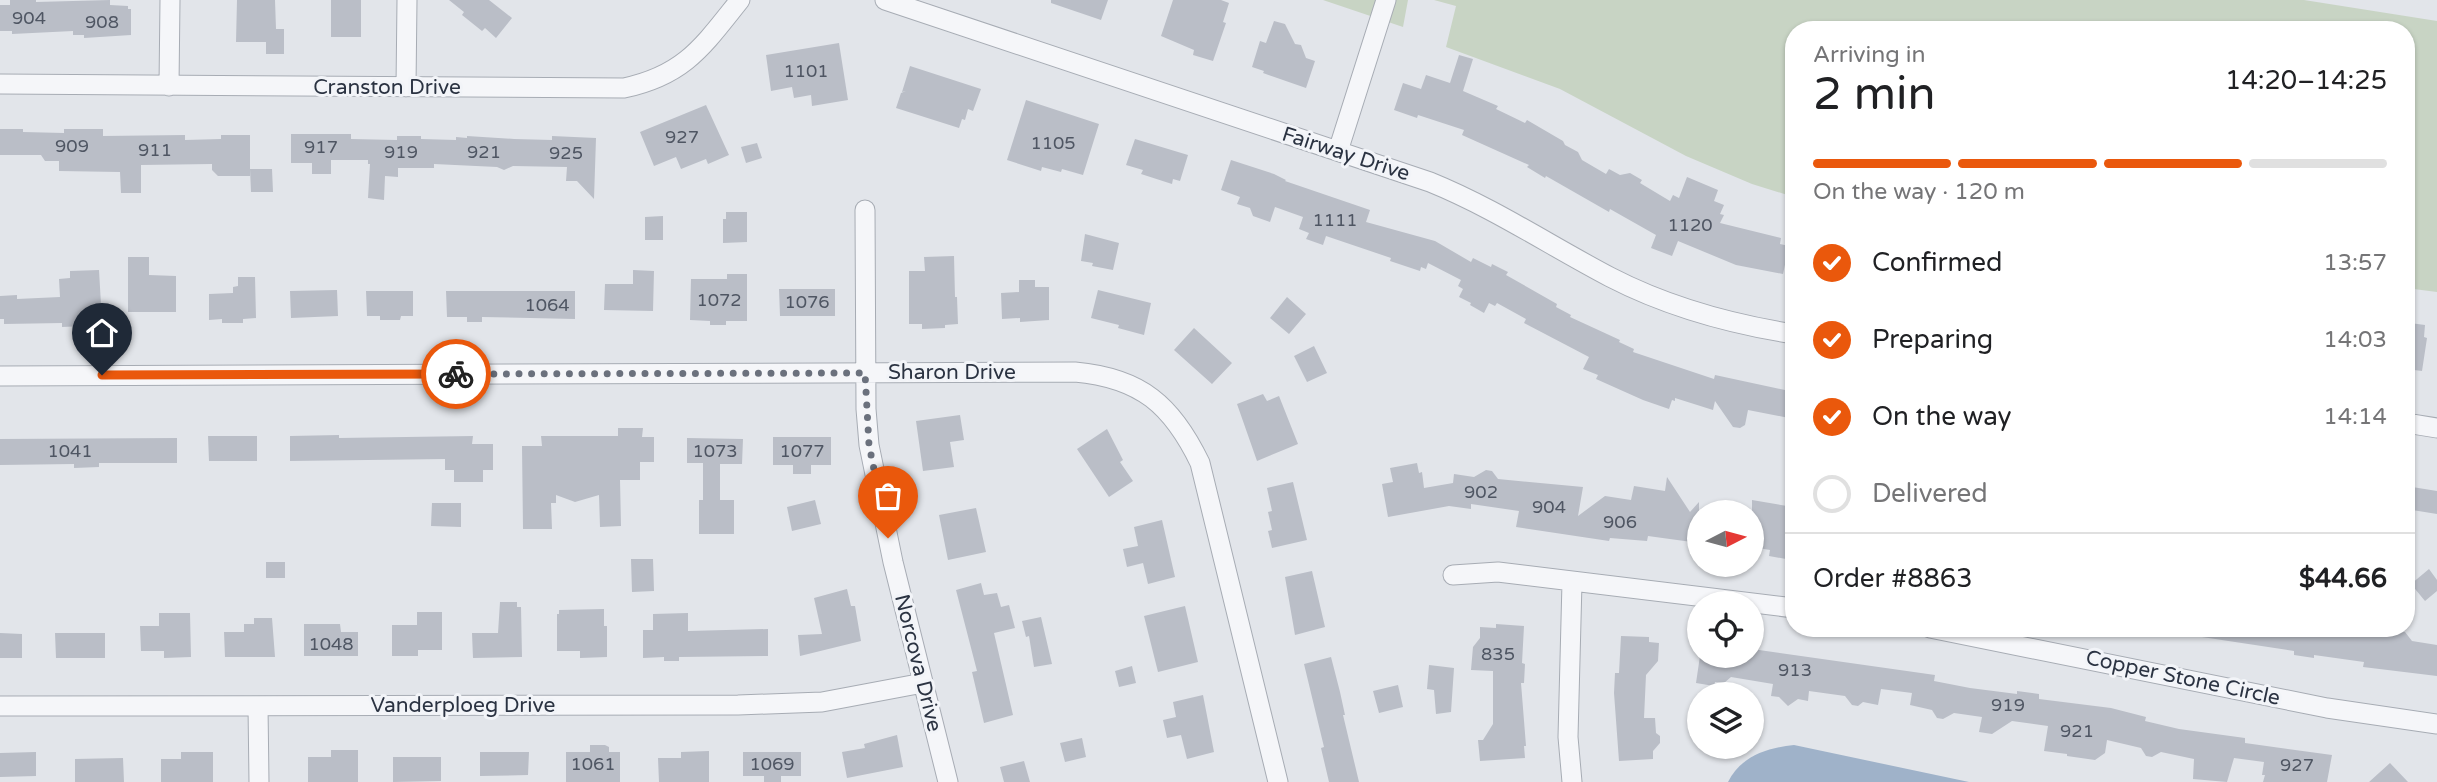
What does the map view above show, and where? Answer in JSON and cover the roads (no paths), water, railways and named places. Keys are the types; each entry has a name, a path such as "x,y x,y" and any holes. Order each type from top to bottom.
{"street":[{"path":"169,86 170,0"},
{"path":"406,88 407,0"},
{"name":"Cranston Drive","path":"0,84 624,88 671,73 694,55 740,0"},
{"name":"Fairway Drive","path":"885,0 1338,150 1461,194 1611,277 1661,300 1730,322 1785,332"},
{"path":"1338,150 1386,0"},
{"name":"Norcova Drive","path":"865,210 865,373 872,470 948,782"},
{"name":"Sharon Drive","path":"0,376 1075,372 1114,378 1139,389 1161,405 1186,435 1200,463 1278,782"},
{"path":"2415,424 2437,428"},
{"path":"1453,575 1497,572 1785,607"},
{"path":"1572,582 1568,737 1572,782"},
{"name":"Copper Stone Circle","path":"1975,637 2327,708 2437,724"},
{"name":"Vanderploeg Drive","path":"0,706 822,702 923,683"},
{"path":"258,706 259,782"}],"water":[{"path":"1794,745 1969,782 1728,782 1747,760 1764,759 1764,752"}]}
